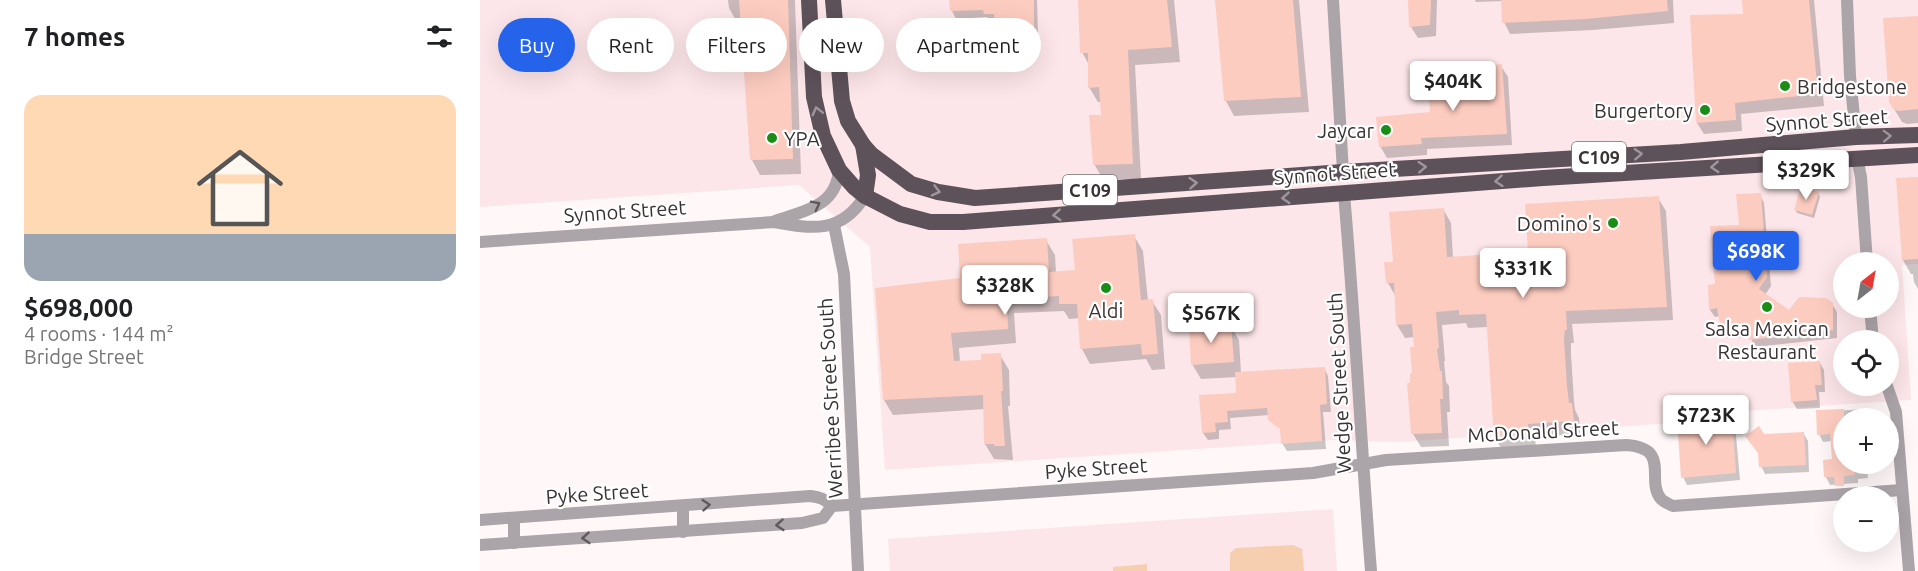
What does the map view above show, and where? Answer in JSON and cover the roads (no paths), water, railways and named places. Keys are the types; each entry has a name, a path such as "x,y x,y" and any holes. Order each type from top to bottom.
{"highway":[{"name":"C109","path":"808,0 814,97 824,136 839,170 865,196"},
{"name":"C109","path":"832,0 842,101 848,121 863,145"},
{"name":"Synnot Street","path":"865,196 900,214 931,222 963,222 1543,178 1856,138 1918,135"},
{"path":"1856,138 1857,158"},
{"name":"Synnot Street","path":"863,145 911,184 938,192 975,198 1540,160 1857,158 1918,155"},
{"path":"863,145 868,175 865,196"},
{"path":"1540,160 1543,178"},
{"path":"1343,172 1344,194"},
{"path":"1152,185 1157,207"}],"street":[{"path":"1332,0 1343,172"},
{"path":"1847,0 1856,138"},
{"path":"1857,158 1861,177 1866,252"},
{"name":"Synnot Street","path":"774,222 811,209 825,201 836,186 839,170"},
{"name":"Wedge Street South","path":"1344,194 1353,292 1362,464 1371,571"},
{"path":"834,225 858,208 865,196"},
{"name":"Synnot Street","path":"480,242 774,222 806,228 834,225"},
{"name":"Werribee Street South","path":"834,225 844,274 858,571"},
{"path":"1890,396 1896,412 1900,442 1902,489 1912,532 1909,571"},
{"name":"McDonald Street","path":"1362,464 1386,460 1626,445 1635,446 1652,456 1660,498 1673,506 1902,489"},
{"name":"Pyke Street","path":"480,520 810,496 826,500 832,506 854,505 1313,473 1362,464"},
{"path":"480,545 810,522 823,518 832,506"},
{"path":"683,507 683,532"},
{"path":"514,518 514,543"}],"place":[{"name":"Bridgestone","path":"1785,86"},
{"name":"Burgertory","path":"1705,110"},
{"name":"Jaycar","path":"1386,130"},
{"name":"YPA","path":"772,138"},
{"name":"Domino's","path":"1613,223"},
{"name":"Aldi","path":"1106,288"},
{"name":"Salsa Mexican Restaurant","path":"1767,307"}]}
